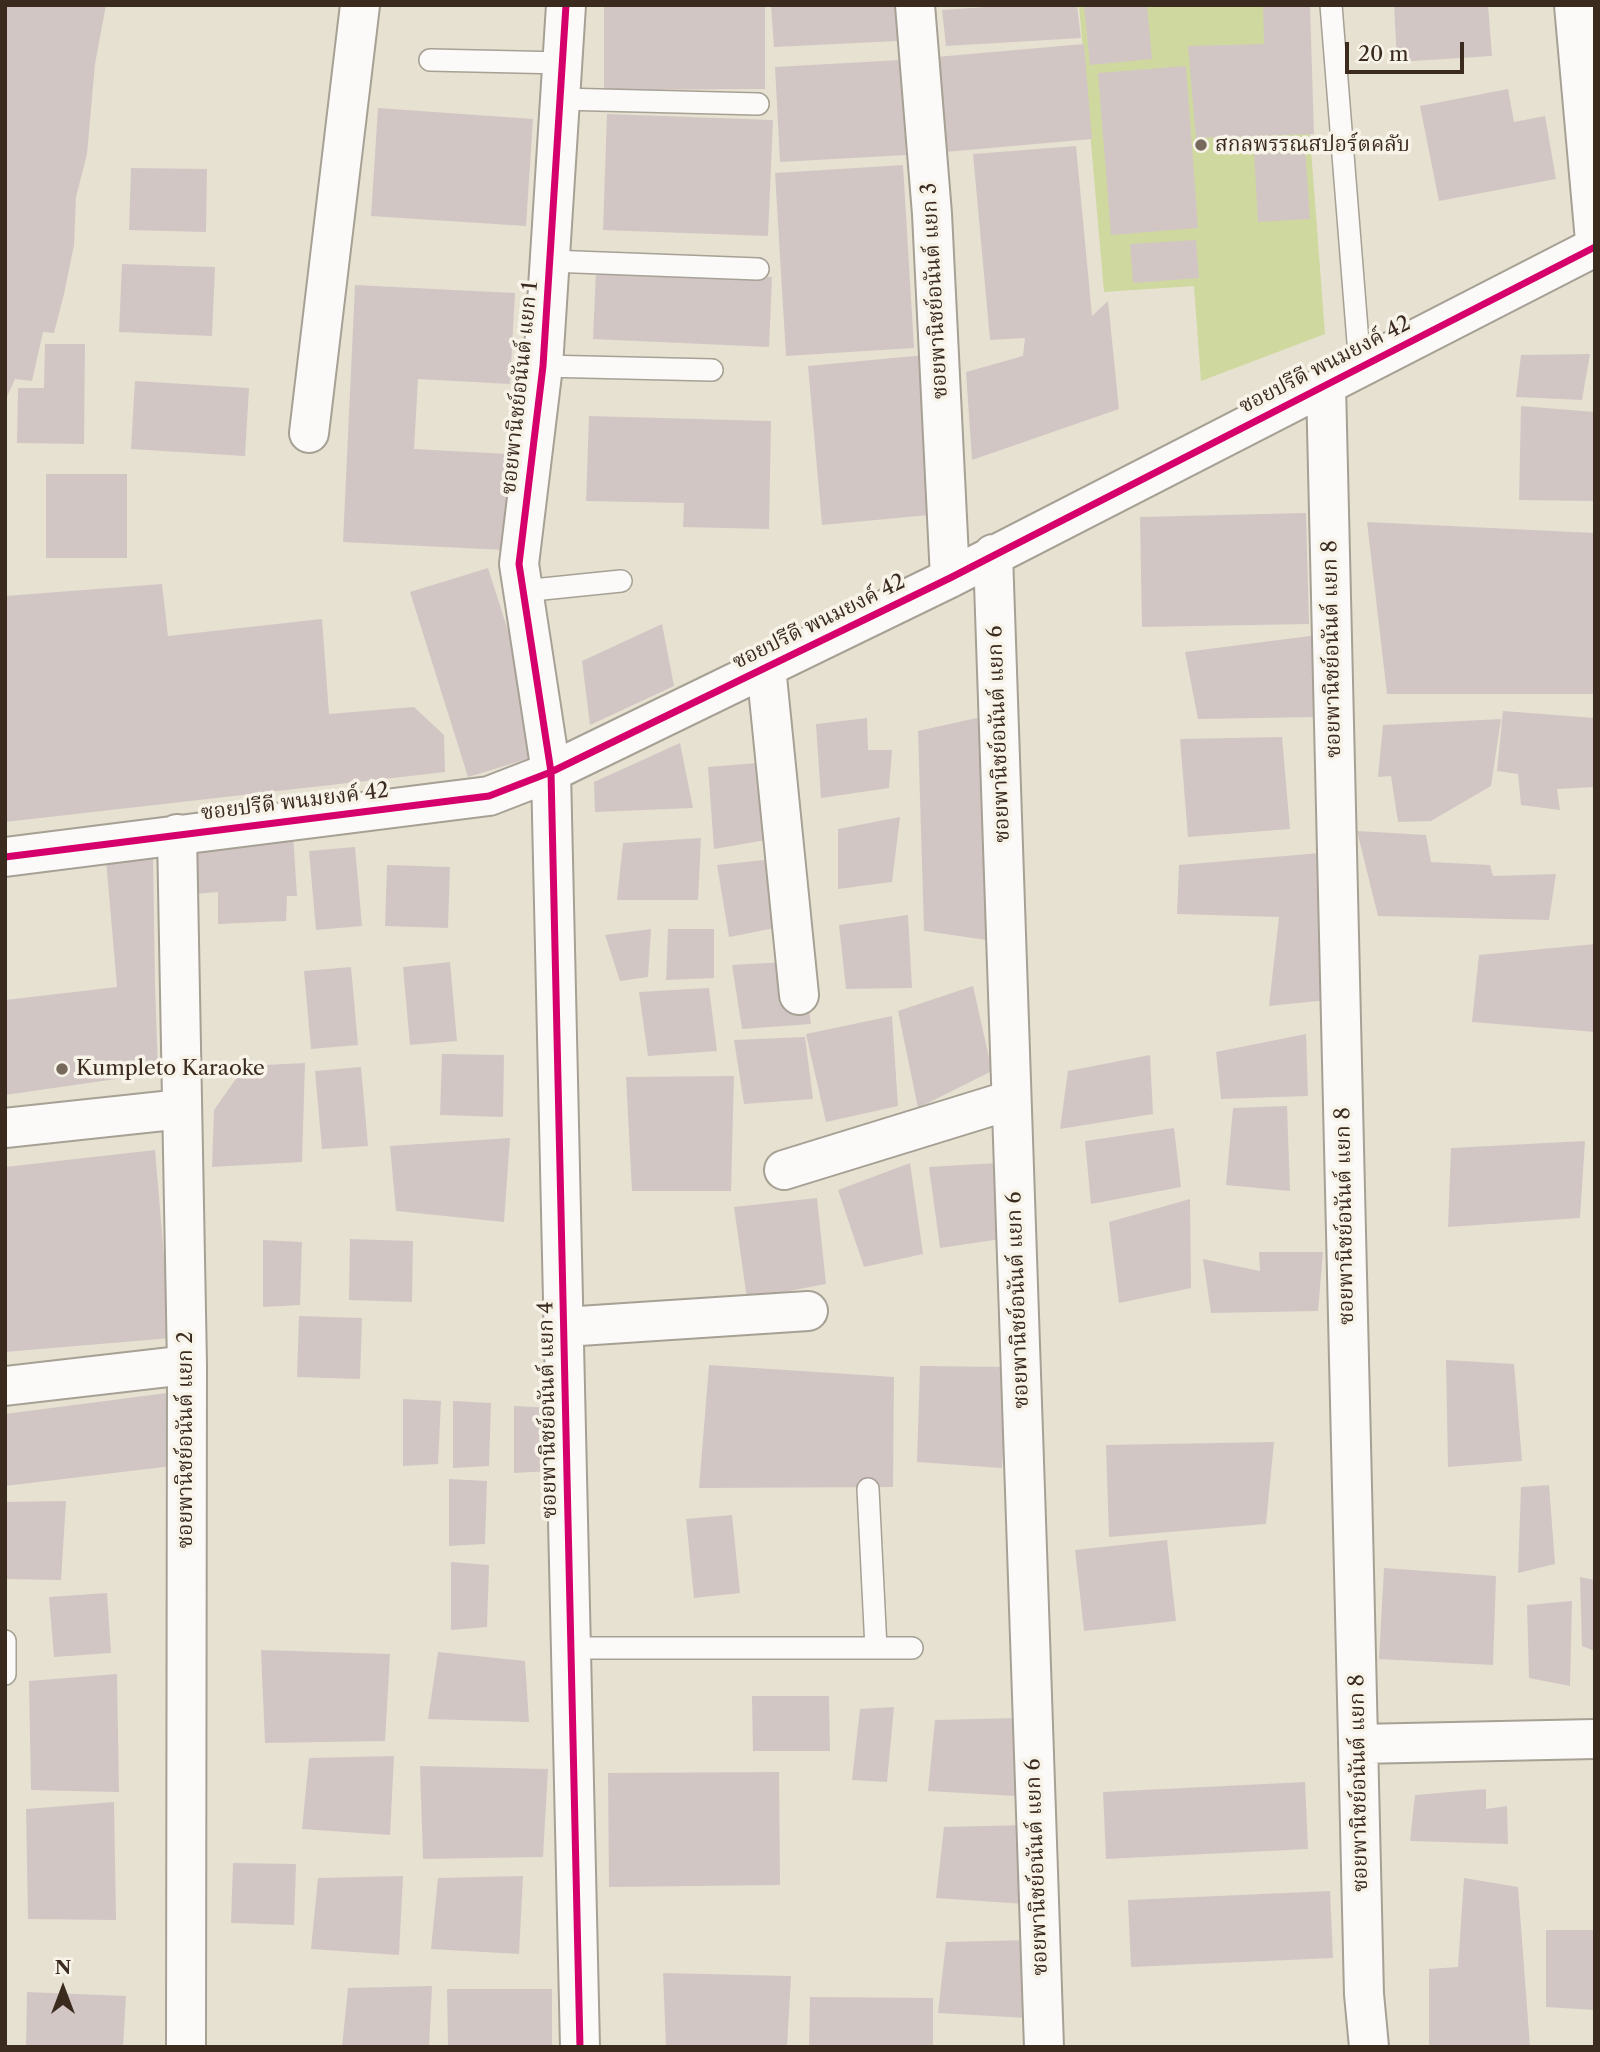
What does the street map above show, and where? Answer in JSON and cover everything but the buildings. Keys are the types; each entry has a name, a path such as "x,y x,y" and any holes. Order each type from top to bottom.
{"street":[{"path":"309,433 360,5"},
{"name":"ซอยพานิชย์อนันต์ แยก 1","path":"551,772 519,564 543,366 566,5"},
{"name":"ซอยพานิชย์อนันต์ แยก 3","path":"915,5 926,289 950,578"},
{"path":"1574,5 1595,241"},
{"name":"ซอยปรีดี พนมยงค์ 42","path":"5,858 489,796 551,772 950,578 1595,247"},
{"name":"ซอยพานิชย์อนันต์ แยก 8","path":"1326,385 1364,1994 1369,2047"},
{"name":"ซอยพานิชย์อนันต์ แยก 6","path":"993,554 1044,2047"},
{"path":"766,667 799,995"},
{"name":"ซอยพานิชย์อนันต์ แยก 4","path":"551,772 580,2047"},
{"name":"ซอยพานิชย์อนันต์ แยก 2","path":"177,834 187,1365 186,2047"},
{"path":"784,1170 1011,1100"},
{"path":"5,1128 183,1109"},
{"path":"564,1327 808,1311"},
{"path":"5,1386 187,1365"},
{"path":"1358,1744 1595,1739"}],"lane":[{"path":"1331,5 1360,367"},
{"path":"430,60 561,81 758,104"},
{"path":"550,261 758,270"},
{"path":"543,366 712,370"},
{"path":"523,591 621,581"},
{"path":"869,1489 876,1648"},
{"path":"5,1642 5,1674"},
{"path":"571,1648 912,1648"}],"green space":[{"name":"สกลพรรณสปอร์ตคลับ","path":"1079,5 1300,5 1325,334 1201,381 1194,286 1104,292"}],"cycle path":[{"path":"566,5 543,366 519,564 551,772 580,2047"},
{"path":"5,857 489,796 551,772 950,578 1595,247"}],"place":[{"name":"สกลพรรณสปอร์ตคลับ","path":"1201,145"},
{"name":"Kumpleto Karaoke","path":"62,1069"}]}
